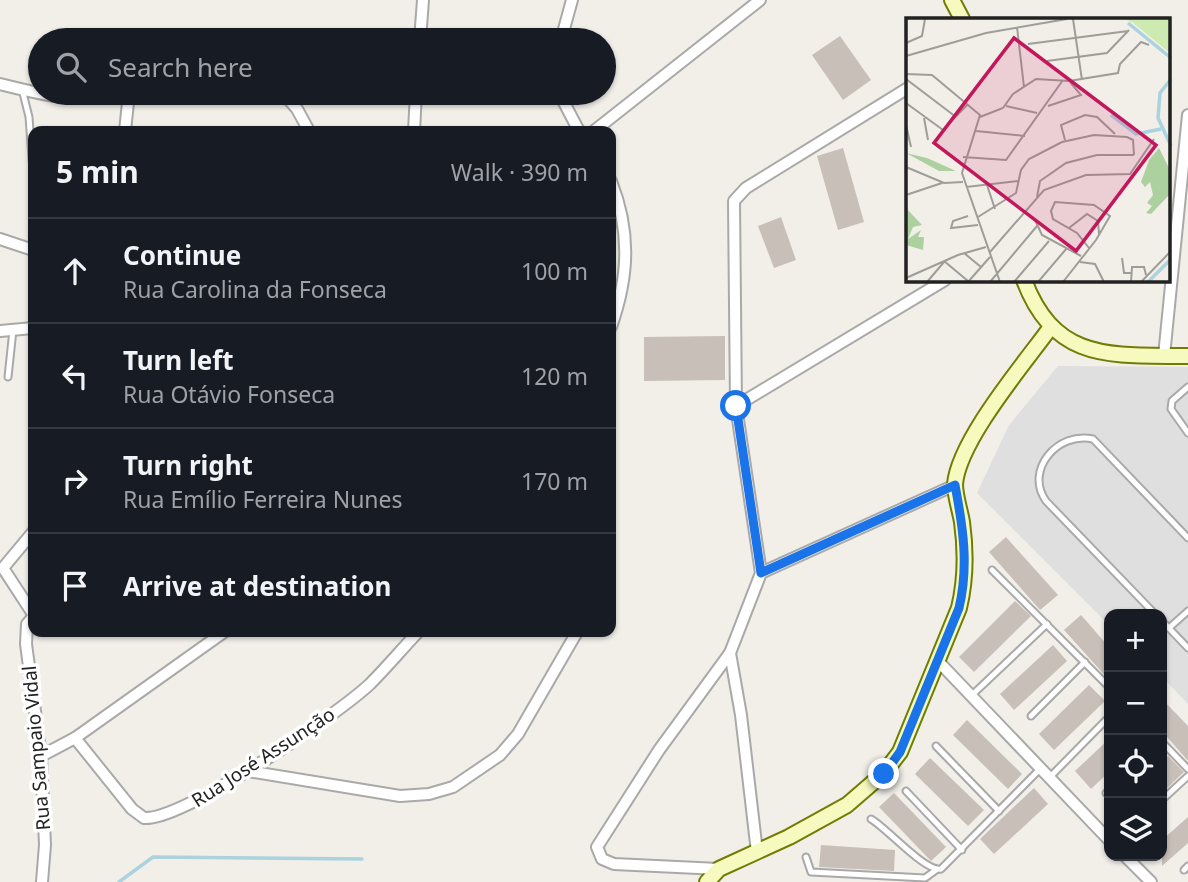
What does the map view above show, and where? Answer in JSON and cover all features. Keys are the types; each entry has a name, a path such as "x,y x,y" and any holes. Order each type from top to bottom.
{"street":[{"path":"421,28 424,0"},
{"path":"564,28 572,0"},
{"path":"952,0 961,18"},
{"path":"600,126 756,1"},
{"path":"0,84 28,90"},
{"path":"719,869 614,864 602,859 597,847 659,750 730,653 761,573 736,406 734,201 746,188 906,89"},
{"path":"125,126 127,105"},
{"path":"294,105 306,126"},
{"path":"414,126 415,105"},
{"path":"565,105 576,126"},
{"path":"415,115 422,126"},
{"path":"1164,356 1182,227 1184,134 1188,115"},
{"path":"616,194 627,242 621,297 616,312"},
{"path":"0,239 28,248"},
{"path":"736,406 942,282"},
{"path":"1025,282 1050,328 1094,351 1188,356"},
{"path":"0,331 28,328"},
{"path":"707,882 719,869 847,805 884,774 900,752 959,608 965,583 965,558 955,485 968,450 992,409 1050,328"},
{"path":"761,573 955,485"},
{"path":"28,538 3,568 28,607"},
{"name":"Rua Sampaio Vidal","path":"28,622 26,644 41,756 45,845 42,882"},
{"path":"41,756 75,738 217,637"},
{"name":"Rua José Assunção","path":"75,738 132,809 145,818 154,818 186,807 248,772 369,685 413,637"},
{"path":"248,772 400,796 429,794 453,787 500,755 518,734 574,637"},
{"path":"730,653 741,715 757,852"},
{"path":"937,660 1104,835"},
{"path":"1130,861 1152,882"}],"lane":[{"path":"22,89 30,126"},
{"path":"8,377 13,330"},
{"path":"1188,387 1172,401 1171,409 1176,421 1188,433"},
{"path":"1150,609 1040,492 1037,475 1048,455 1058,446 1085,437 1102,444 1188,538"},
{"path":"992,570 1104,682"},
{"path":"1188,611 1169,628 1188,648"},
{"path":"971,696 1047,624"},
{"path":"1031,716 1085,662"},
{"path":"1049,778 1104,722"},
{"path":"936,746 999,811"},
{"path":"1167,747 1188,769"},
{"path":"806,857 811,872 925,878 962,850 1040,769"},
{"path":"1164,798 1188,776"},
{"path":"906,791 962,850"},
{"path":"871,819 890,831 927,867 936,870"}],"shaded area":[{"path":"1058,366 1188,367 1188,704 1167,682 1167,609 1104,609 1104,620 977,493 1009,425"}],"building":[{"path":"840,36 871,80 843,100 812,55"},
{"path":"843,148 864,222 838,230 817,156"},
{"path":"781,217 796,260 774,268 758,226"},
{"path":"725,336 725,380 644,381 644,337"},
{"path":"1006,537 1058,595 1040,610 989,552"},
{"path":"1015,601 1031,616 974,672 959,657"},
{"path":"1081,615 1104,641 1104,674 1064,630"},
{"path":"1053,645 1067,661 1014,710 1000,694"},
{"path":"1089,685 1104,700 1054,750 1039,734"},
{"path":"1167,704 1188,726 1188,761 1167,737"},
{"path":"967,720 1022,774 1008,789 953,735"},
{"path":"1104,744 1104,777 1091,789 1075,771"},
{"path":"1167,757 1184,772 1167,788"},
{"path":"930,758 984,810 968,826 915,774"},
{"path":"1034,788 1048,804 994,854 980,839"},
{"path":"894,793 946,847 931,861 879,807"},
{"path":"1188,817 1188,843 1162,866 1162,861 1167,861 1167,836"},
{"path":"821,845 895,850 894,871 819,867"}],"waterway":[{"path":"119,882 153,857 362,859"}],"route":[{"path":"736,406 761,573 955,485 965,558 965,583 959,608 900,752 884,774"}]}
